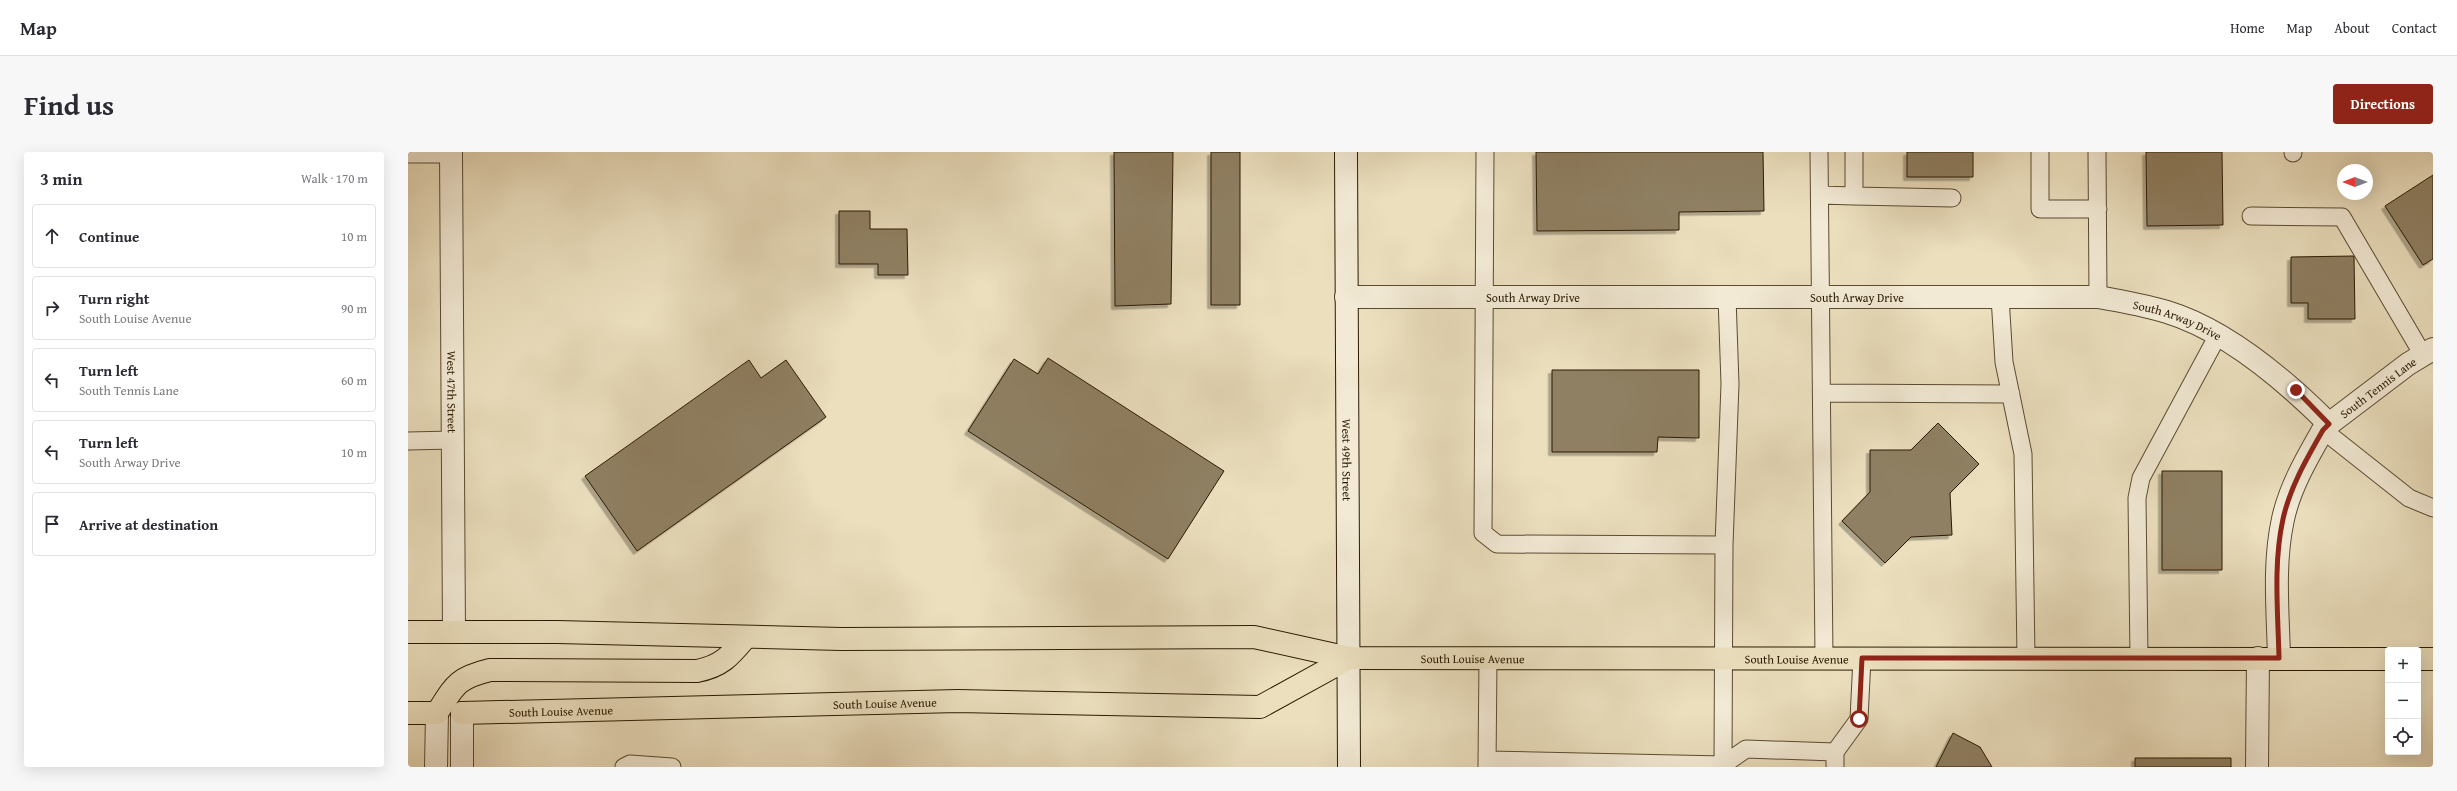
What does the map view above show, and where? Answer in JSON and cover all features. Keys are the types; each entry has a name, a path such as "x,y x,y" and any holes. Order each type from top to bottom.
{"main road":[{"name":"South Louise Avenue","path":"408,632 746,637 841,640 1254,637 1349,658 2385,659"},
{"path":"437,713 456,684 477,673 510,669 697,671 712,668 726,660 746,637"},
{"name":"South Louise Avenue","path":"462,713 958,701 1260,706 1349,658"},
{"path":"2421,659 2433,659"},
{"name":"South Louise Avenue","path":"408,713 437,713"}],"street":[{"name":"West 49th Street","path":"1346,152 1349,767"},
{"name":"West 47th Street","path":"452,153 454,632"},
{"name":"South Arway Drive","path":"1346,297 2098,297 2124,301 2168,312 2218,335 2296,390 2326,427"},
{"name":"South Tennis Lane","path":"2257,767 2278,553 2283,518 2297,477 2326,427 2428,352"},
{"name":"South Louise Avenue","path":"437,713 462,713"},
{"path":"436,767 437,713"},
{"path":"462,713 462,767"}],"lane":[{"path":"1485,152 1483,533 1497,544 1724,545"},
{"path":"1819,152 1824,658"},
{"path":"1854,152 1854,196"},
{"path":"2040,152 2040,209 2098,209"},
{"path":"2097,152 2098,297"},
{"path":"408,154 452,153"},
{"path":"1820,195 1952,198"},
{"path":"2251,216 2342,217 2428,352"},
{"path":"1723,766 1722,658 1724,545 1730,384 1727,297"},
{"path":"2000,297 2004,362 2023,454 2026,658"},
{"path":"2139,658 2137,498 2141,478 2218,335"},
{"path":"1822,393 2011,394"},
{"path":"2326,427 2409,498 2433,508"},
{"path":"408,441 453,440"},
{"path":"1488,658 1487,763 1723,766 1746,749 1835,760 1859,719 1862,658"},
{"path":"624,767 630,764 672,767"}],"building":[{"path":"1114,152 1173,152 1171,304 1115,306"},
{"path":"1211,152 1240,152 1240,305 1211,305"},
{"path":"1536,152 1763,152 1764,211 1679,212 1679,230 1537,231"},
{"path":"1907,152 1973,152 1973,177 1907,177"},
{"path":"2146,152 2222,152 2223,225 2147,226"},
{"path":"2433,175 2433,259 2423,265 2385,206"},
{"path":"839,211 870,211 870,229 907,229 908,275 878,275 878,264 839,264"},
{"path":"2354,256 2355,319 2308,319 2308,303 2291,303 2291,257"},
{"path":"1048,358 1224,471 1168,559 968,431 1014,359 1038,374"},
{"path":"749,360 761,378 786,360 826,417 637,551 585,476"},
{"path":"1552,370 1699,370 1699,438 1658,437 1657,452 1552,452"},
{"path":"1938,423 1979,464 1950,493 1952,535 1911,537 1885,563 1842,521 1870,492 1870,450 1911,450"},
{"path":"2162,471 2222,471 2222,570 2162,570"},
{"path":"1953,733 1980,747 1992,767 1936,767"},
{"path":"2135,758 2231,758 2231,767 2135,767"}],"route":[{"path":"1859,719 1862,658 2279,658 2278,553 2283,518 2297,477 2323,430 2329,424 2296,390"}]}
